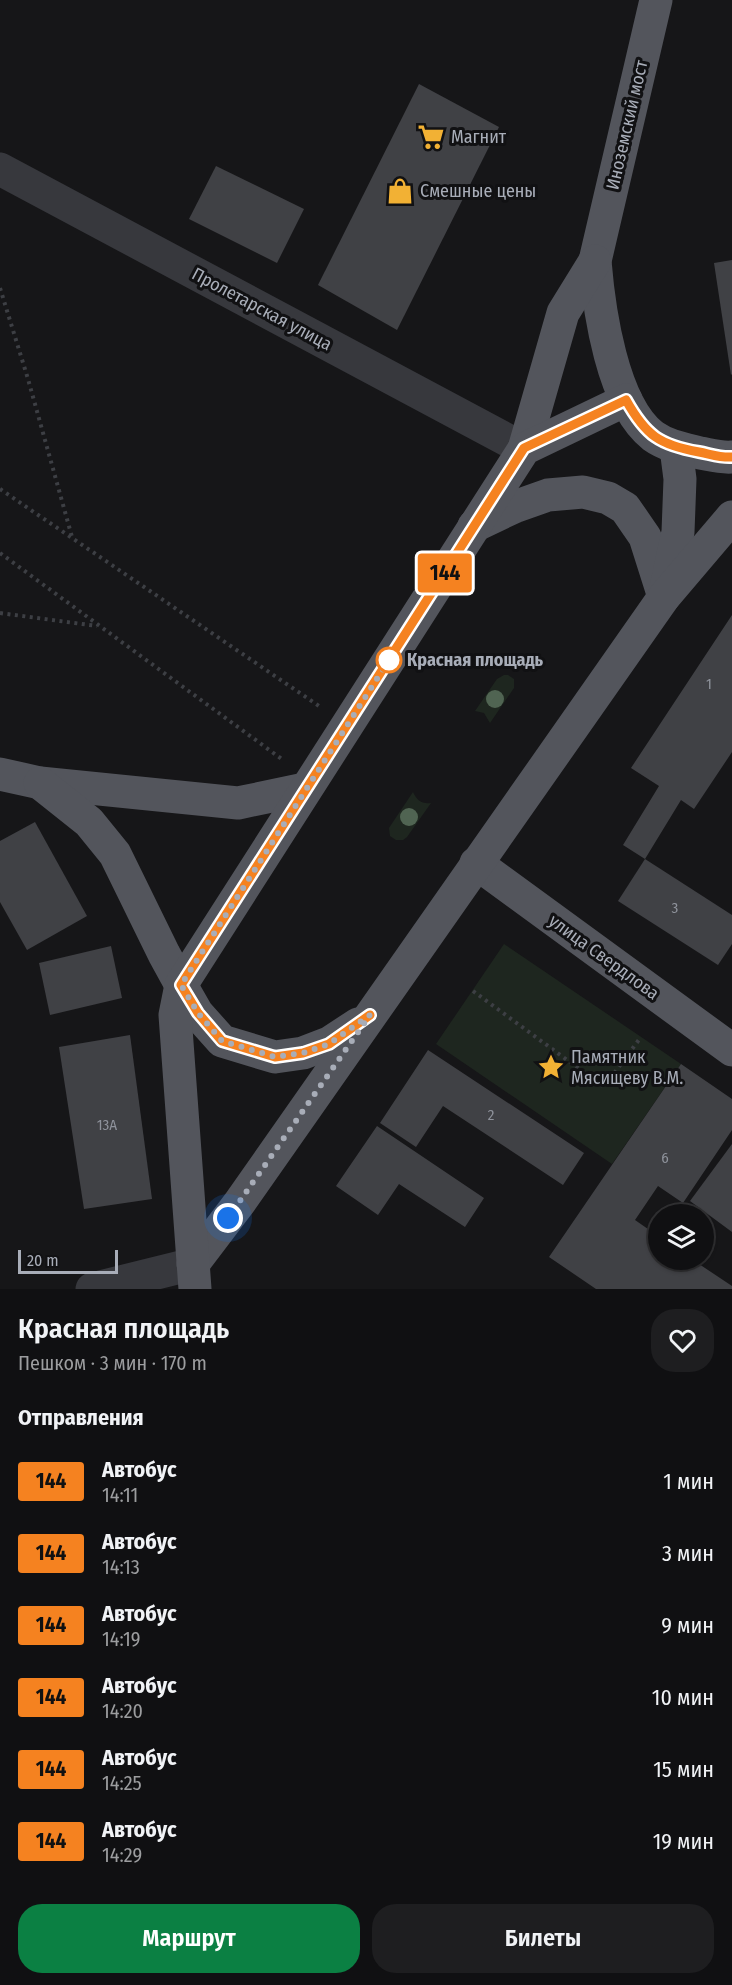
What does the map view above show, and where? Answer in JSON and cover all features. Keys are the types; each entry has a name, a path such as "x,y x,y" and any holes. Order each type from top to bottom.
{"main road":[{"name":"Иноземский мост","path":"596,256 656,0"},
{"path":"596,256 598,300 608,346 626,400 637,421 654,437 676,448 732,457"},
{"path":"194,1276 175,1015 181,985 524,448 563,313 596,256"},
{"path":"524,448 626,400"},
{"path":"664,597 678,532 680,479 676,448"},
{"path":"474,526 514,507 548,495 583,492 608,498 626,508 645,537 664,597"},
{"path":"194,1276 240,1202 664,597 732,517"},
{"path":"0,774 40,783 238,803 308,784"},
{"path":"40,783 89,822 116,854 181,985 198,1013 222,1041 275,1057 303,1053 329,1044 370,1015"},
{"name":"улица Свердлова","path":"476,863 732,1050"}],"street":[{"name":"Пролетарская улица","path":"0,169 524,448"},
{"path":"92,1289 194,1276"}],"path":[{"path":"0,288 72,537"},
{"path":"0,489 347,724"},
{"path":"0,553 308,784"},
{"path":"0,613 100,626"},
{"path":"473,991 604,1087 641,1037"}],"shaded area":[{"path":"504,675 514,679 514,688 490,723 484,713 475,711 497,679"},
{"path":"413,792 420,801 431,803 407,837 403,840 396,840 390,836 389,828"},
{"path":"504,944 681,1064 612,1164 436,1044"}],"building":[{"path":"419,84 499,127 397,330 318,285"},
{"path":"216,166 304,209 277,263 189,219"},
{"path":"732,260 732,374 731,375 714,263"},
{"path":"732,615 732,752 694,809 681,800 645,859 623,845 659,786 631,768"},
{"path":"35,822 87,916 27,950 0,902 0,841"},
{"path":"645,859 732,915 732,944 718,965 618,901"},
{"path":"111,946 122,998 50,1015 39,963"},
{"path":"130,1035 152,1199 84,1209 59,1047"},
{"path":"428,1050 584,1153 563,1185 443,1106 416,1147 380,1123"},
{"path":"681,1064 732,1099 732,1130 683,1203 658,1186 635,1220 648,1229 648,1270 708,1270 732,1286 732,1289 596,1289 549,1257"},
{"path":"377,1126 484,1198 465,1227 399,1184 378,1215 336,1186"},
{"path":"732,1144 732,1232 714,1219 714,1204 694,1204 690,1201"}],"bus line":[{"name":"144","path":"370,1015 329,1044 303,1053 275,1057 222,1041 198,1013 181,985 524,448 626,400 637,421 654,437 676,448 726,458 732,457"}],"place":[{"name":"Магнит","path":"431,137"},
{"name":"Смешные цены","path":"400,191"},
{"name":"Красная площадь","path":"389,660"},
{"name":"Памятник Мясищеву В.М.","path":"551,1067"}],"route":[{"path":"228,1218 370,1015 329,1044 303,1053 275,1057 222,1041 198,1013 181,985 389,660"}]}
